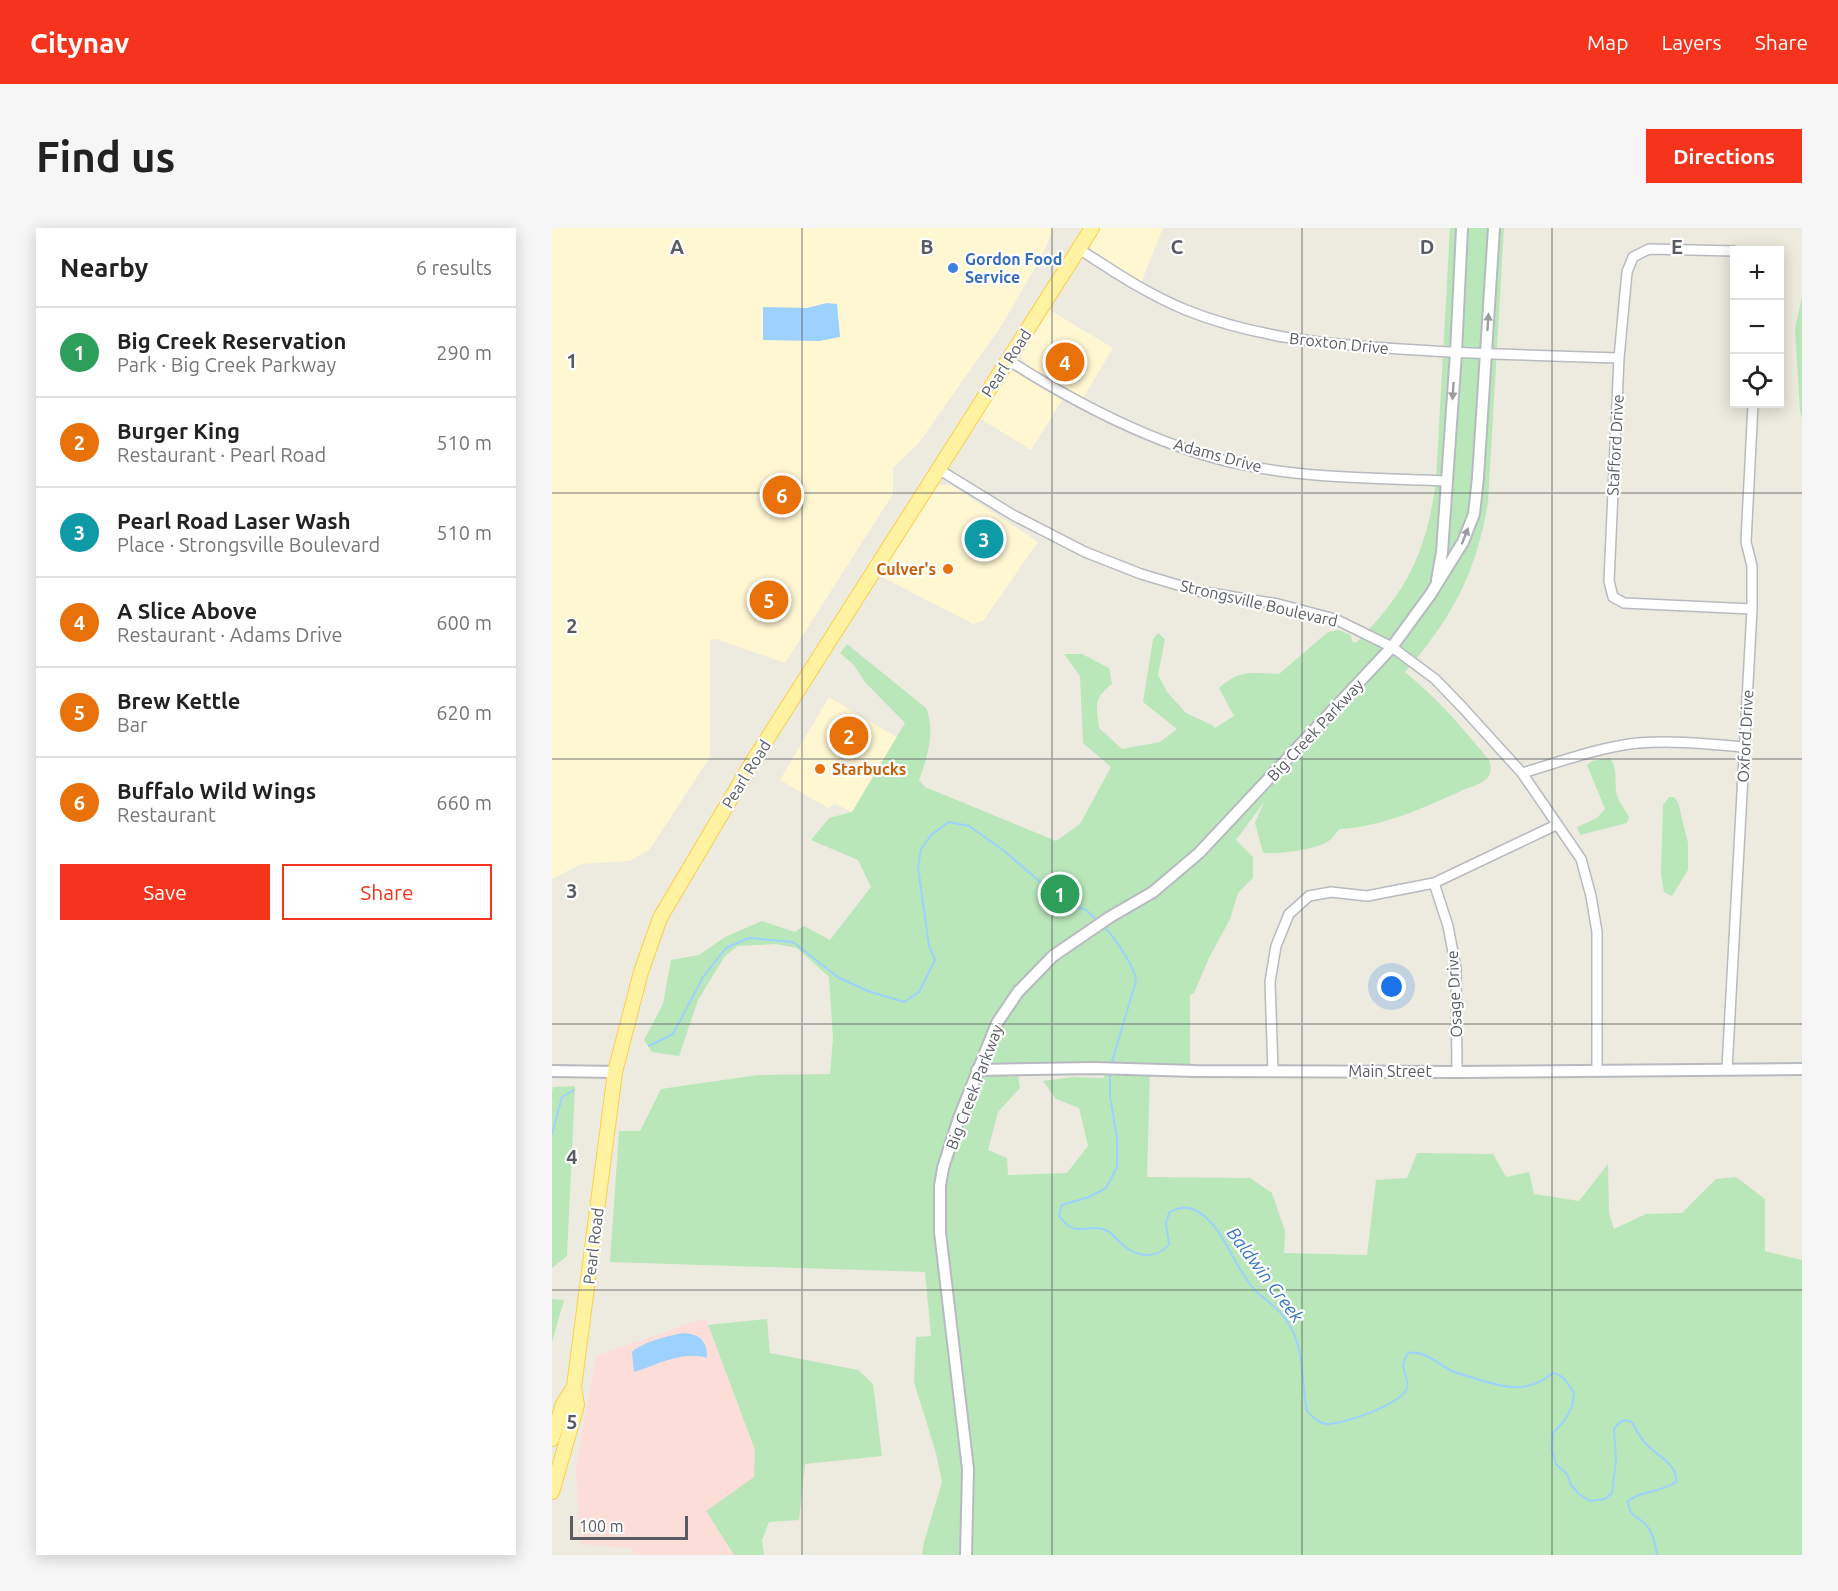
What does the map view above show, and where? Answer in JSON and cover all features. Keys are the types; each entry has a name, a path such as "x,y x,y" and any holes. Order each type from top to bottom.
{"main road":[{"name":"Pearl Road","path":"552,1492 577,1405 574,1387 615,1072 641,972 660,918 753,761 1092,228"},
{"name":"Pearl Road","path":"552,1439 562,1404 574,1387"}],"street":[{"name":"Big Creek Parkway","path":"1436,586 1442,552 1462,228"},
{"name":"Big Creek Parkway","path":"966,1555 968,1469 941,1244 939,1203 943,1168 977,1070 997,1023 1018,992 1053,956 1093,927 1153,892 1199,853 1392,647 1436,586 1463,542 1474,514 1494,228"},
{"name":"Broxton Drive","path":"1079,249 1137,288 1186,310 1238,328 1293,340 1456,353 1619,358"},
{"name":"Stafford Drive","path":"1730,251 1649,249 1633,257 1627,272 1619,358 1609,581 1613,597 1624,603 1752,609"},
{"name":"Adams Drive","path":"1008,360 1055,390 1137,430 1238,464 1331,476 1447,481"},
{"name":"Oxford Drive","path":"1727,1069 1752,609 1752,566 1746,542 1753,408"},
{"name":"Strongsville Boulevard","path":"938,469 1013,515 1085,552 1142,574 1198,591 1278,604 1335,619 1392,647 1435,679 1522,773 1581,859 1591,896 1597,932 1597,1070"},
{"path":"1522,773 1603,749 1637,743 1676,742 1744,747"},
{"path":"1274,1071 1270,982 1276,946 1289,914 1309,896 1331,892 1367,896 1434,884 1556,825"},
{"name":"Osage Drive","path":"1434,884 1448,926 1456,968 1456,1072"},
{"name":"Main Street","path":"977,1070 1094,1068 1456,1072 1802,1070"},
{"path":"552,1071 615,1072"}],"shaded area":[{"path":"552,228 1054,228 1041,257 1002,325 918,444 893,468 893,494 785,663 716,639 710,640 710,757 650,849 630,861 581,864 552,879"},
{"path":"1099,228 1163,228 1141,283 1092,253 1090,243"},
{"path":"1048,309 1113,348 1082,400 1026,365 1020,355"},
{"path":"1008,371 1020,371 1064,397 1031,450 979,418"},
{"path":"937,485 951,485 1038,542 983,621 973,624 880,576"},
{"path":"829,697 898,738 852,812 835,804 828,808 780,780"},
{"path":"705,1318 755,1450 754,1477 707,1511 734,1555 635,1555 630,1548 580,1544 576,1468 596,1356"}],"green space":[{"path":"1450,228 1504,228 1488,502 1483,528 1477,551 1460,594 1436,633 1405,672 1439,703 1489,760 1490,774 1479,784 1418,810 1371,825 1339,829 1330,840 1324,843 1288,852 1263,853 1255,823 1264,802 1236,840 1253,857 1253,878 1238,893 1230,919 1209,958 1194,993 1190,995 1190,1070 1150,1070 1147,1177 1250,1178 1272,1193 1285,1231 1284,1253 1367,1255 1376,1180 1407,1178 1417,1153 1493,1154 1506,1177 1529,1172 1534,1194 1579,1201 1608,1164 1609,1213 1614,1229 1646,1214 1682,1213 1716,1179 1736,1177 1765,1199 1765,1251 1802,1260 1802,1555 922,1555 942,1482 936,1453 914,1382 916,1337 931,1336 925,1272 610,1262 619,1131 640,1131 661,1089 758,1075 830,1074 833,1038 829,977 797,948 776,944 738,946 725,956 698,1000 679,1056 652,1052 644,1040 663,1004 671,960 699,955 725,937 762,921 795,932 804,926 830,940 871,887 858,860 811,840 829,818 852,812 905,723 865,682 854,665 840,653 847,644 926,708 930,735 919,780 925,787 1056,841 1080,824 1111,767 1083,743 1080,676 1064,654 1082,654 1109,668 1112,684 1101,694 1097,703 1099,728 1122,749 1160,742 1177,729 1143,702 1153,639 1158,633 1165,639 1158,675 1167,692 1186,713 1215,728 1234,716 1219,688 1226,682 1240,675 1279,674 1328,632 1339,630 1351,635 1352,641 1356,643 1374,624 1389,606 1412,569 1427,528 1436,480","holes":["1008,1070 1104,1070 1104,1078 1072,1077 1043,1081 1056,1099 1079,1108 1088,1146 1067,1173 1008,1175 1007,1158 988,1150 998,1112 1020,1088 1018,1076 1008,1077"]},
{"path":"1802,297 1802,418 1795,328"},
{"path":"1610,758 1615,771 1617,796 1629,817 1627,823 1580,835 1577,827 1597,818 1605,809 1587,765 1592,761"},
{"path":"1669,797 1674,797 1678,802 1688,843 1688,870 1672,896 1664,892 1661,874 1663,805"},
{"path":"575,1086 567,1256 552,1268 552,1092 553,1087"},
{"path":"552,1299 564,1300 552,1342"},
{"path":"767,1319 770,1353 858,1370 873,1384 882,1456 805,1464 799,1520 769,1522 762,1540 764,1555 734,1555 706,1511 754,1477 755,1450 708,1325"}],"water":[{"path":"827,303 837,304 840,337 819,341 763,340 763,307 807,308"},
{"path":"685,1333 695,1335 702,1340 706,1347 707,1358 680,1357 634,1372 632,1352 642,1345"}],"waterway":[{"name":"Baldwin Creek","path":"649,1046 673,1034 703,977 726,948 749,938 793,942 839,978 868,991 904,1002 919,992 935,960 929,946 918,867 921,849 932,834 949,822 969,826 1003,850 1065,903 1086,910 1097,920"},
{"name":"Baldwin Creek","path":"1103,926 1123,952 1136,981 1111,1065"},
{"name":"Baldwin Creek","path":"1110,1073 1110,1096 1117,1138 1117,1167 1106,1188 1089,1197 1062,1205 1059,1216 1065,1223 1077,1229 1106,1230 1128,1249 1139,1254 1150,1255 1160,1252 1169,1244 1166,1223 1169,1213 1188,1208 1205,1216 1221,1235 1248,1281 1282,1314 1290,1326 1300,1353 1307,1411 1326,1424 1345,1421 1371,1412 1403,1394 1408,1384 1403,1369 1408,1353 1425,1355 1456,1373 1507,1387 1534,1384 1553,1373 1560,1375 1574,1393 1572,1407 1564,1421 1553,1433 1552,1450 1556,1464 1567,1474 1571,1485 1579,1494 1590,1501 1605,1499 1612,1493 1616,1460 1614,1429 1625,1420 1632,1422 1645,1443 1674,1471 1676,1482 1670,1486 1633,1497 1628,1501 1631,1513 1650,1530 1657,1555"},
{"name":"Baldwin Creek","path":"552,1134 562,1097 574,1090"}],"place":[{"name":"Gordon Food Service","path":"953,268"},
{"name":"A Slice Above","path":"1065,362"},
{"name":"Buffalo Wild Wings","path":"782,495"},
{"name":"Pearl Road Laser Wash","path":"984,539"},
{"name":"Culver's","path":"948,569"},
{"name":"Brew Kettle","path":"769,600"},
{"name":"Burger King","path":"849,736"},
{"name":"Starbucks","path":"820,769"},
{"name":"Big Creek Reservation","path":"1060,894"}]}
